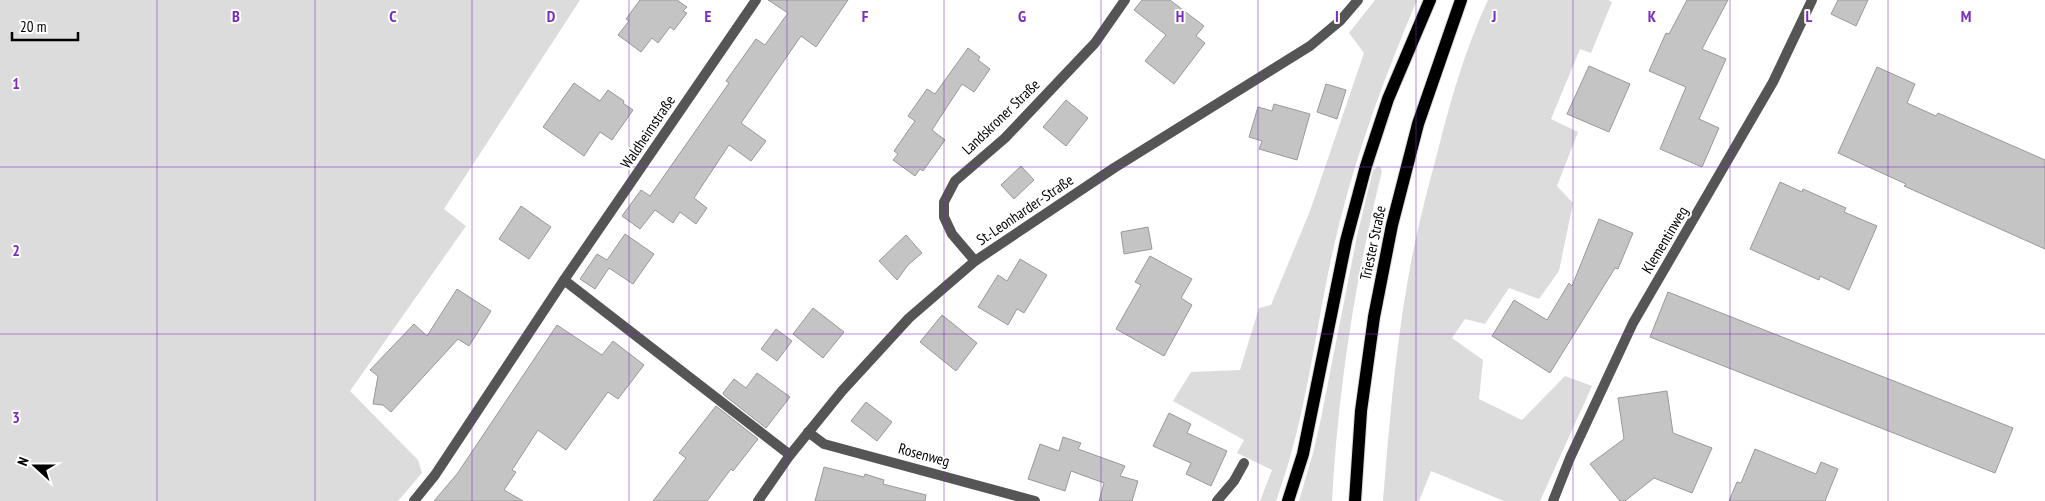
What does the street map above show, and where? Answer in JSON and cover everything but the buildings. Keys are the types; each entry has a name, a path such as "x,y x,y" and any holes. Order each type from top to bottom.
{"main road":[{"path":"1288,501 1303,454 1346,241 1366,166 1388,99 1430,0"},
{"name":"Triester Straße","path":"1355,501 1361,411 1374,317 1392,226 1418,124 1461,0"}],"street":[{"name":"Waldheimstraße","path":"414,501 435,475 564,280 756,0"},
{"name":"Landskroner Straße","path":"975,261 952,234 944,217 944,202 955,181 1005,138 1096,43 1125,0"},
{"name":"St.-Leonharder-Straße","path":"758,501 790,455 842,391 909,318 975,261 1114,168 1310,46 1340,21 1358,0"},
{"name":"Klementinweg","path":"1553,501 1570,458 1633,323 1773,82 1812,0"},
{"path":"564,280 790,455"},
{"name":"Rosenweg","path":"808,432 824,444 1035,501"},
{"path":"1217,501 1234,481 1244,463"}],"shaded area":[{"path":"0,0 580,0 444,209 466,226 350,391 418,460 422,473 398,501 0,501"},
{"path":"1375,0 1417,0 1394,55 1374,111 1347,196 1331,259 1297,433 1287,467 1276,501 1260,501 1272,470 1237,453 1244,440 1173,401 1191,372 1240,370 1259,308 1271,305 1310,211 1364,53 1349,33"},
{"path":"1488,0 1608,0 1612,2 1591,53 1580,49 1551,119 1578,132 1557,186 1573,203 1559,271 1539,299 1509,288 1485,324 1465,319 1452,338 1483,360 1479,399 1522,420 1565,376 1592,386 1540,501 1504,501 1431,471 1419,501 1383,501 1396,362 1403,307 1414,248 1453,95 1472,37"},
{"path":"1379,166 1382,171 1356,294 1343,376 1332,501 1299,501 1320,423 1357,236 1373,170"}]}
